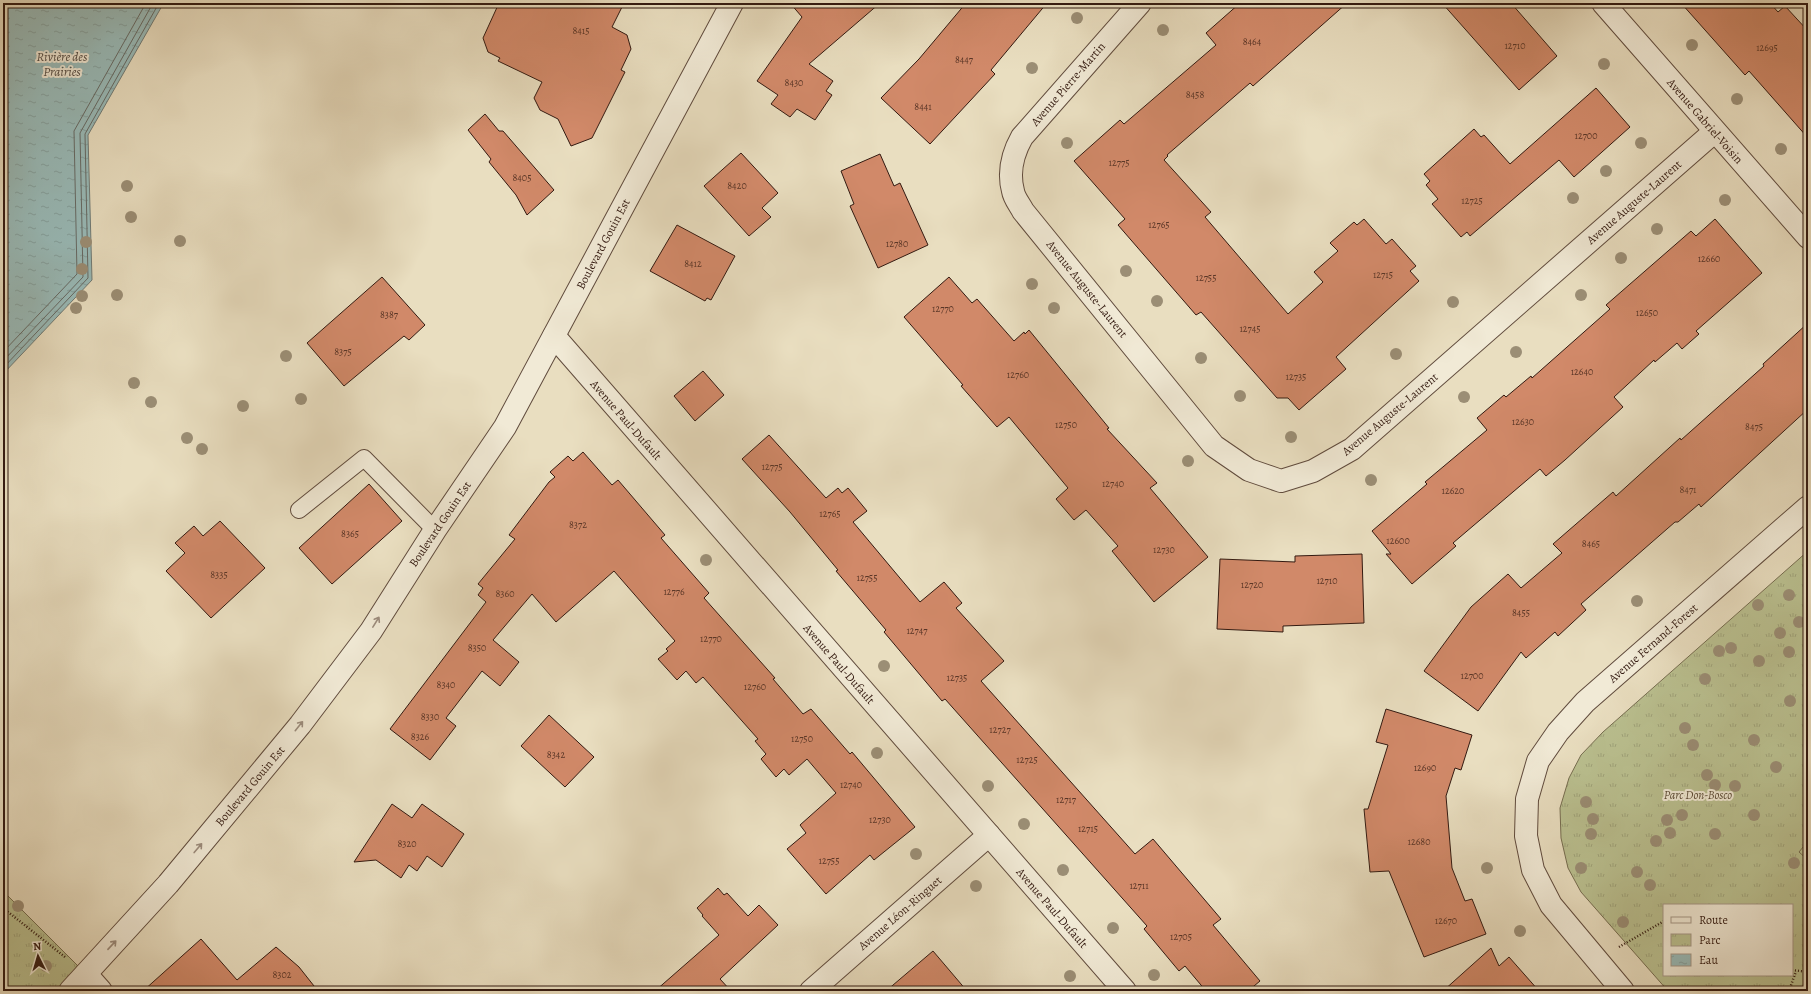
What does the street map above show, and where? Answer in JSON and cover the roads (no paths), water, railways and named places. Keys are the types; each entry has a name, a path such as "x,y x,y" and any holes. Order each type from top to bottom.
{"street":[{"name":"Boulevard Gouin Est","path":"70,991 168,884 300,725 371,631 435,530 505,427 732,3"},
{"name":"Avenue Pierre-Martin","path":"1011,172 1014,153 1022,136 1140,3"},
{"name":"Avenue Gabriel-Voisin","path":"1602,3 1808,237"},
{"name":"Avenue Auguste-Laurent","path":"1011,172 1013,192 1023,211 1214,446 1249,470 1281,481 1313,471 1352,449 1714,132"},
{"name":"Avenue Paul-Dufault","path":"554,336 1125,991"},
{"name":"Avenue Fernand-Forest","path":"1624,991 1596,960 1551,905 1533,870 1526,836 1527,799 1538,761 1558,732 1585,702 1808,507"},
{"name":"Avenue Léon-Ringuet","path":"811,991 989,835"},
{"path":"86,974 101,991"}],"lane":[{"path":"299,510 364,458 435,530"}],"water":[{"name":"Rivière des Prairies","path":"3,3 168,3 162,6 88,135 92,280 3,374"}],"park label":[{"name":"Parc Don-Bosco","path":"1698,795"}]}
